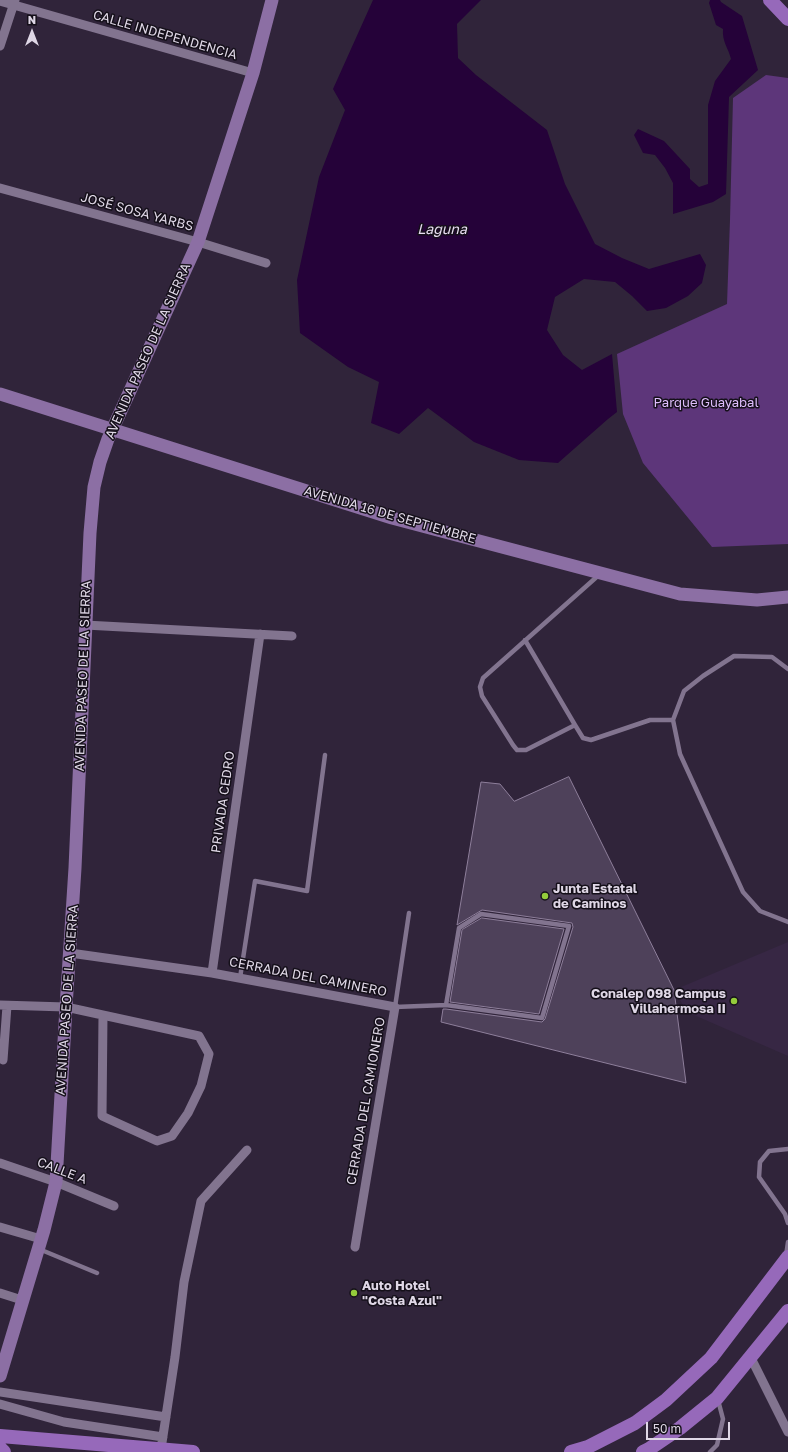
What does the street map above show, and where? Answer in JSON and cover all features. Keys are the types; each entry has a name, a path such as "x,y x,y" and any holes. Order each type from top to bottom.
{"main road":[{"name":"AVENIDA PASEO DE LA SIERRA","path":"0,1376 56,1182 75,868 85,625 94,487 100,462 113,429 198,242 253,73 272,0"},
{"path":"770,0 788,19"},
{"name":"AVENIDA 16 DE SEPTIEMBRE","path":"0,394 392,518 680,594 756,600 788,598"},
{"path":"571,1452 586,1450 635,1423 666,1400 711,1358 787,1259"},
{"path":"649,1451 717,1398 788,1311"},
{"path":"0,1436 162,1443 193,1452"},
{"path":"0,1448 4,1452"}],"street":[{"name":"CALLE INDEPENDENCIA","path":"0,1 14,3 253,73"},
{"path":"0,46 14,3"},
{"name":"JOSÉ SOSA YARBS","path":"0,188 198,242 266,263"},
{"path":"85,625 292,636"},
{"name":"PRIVADA CEDRO","path":"212,973 260,634"},
{"name":"CERRADA DEL CAMINERO","path":"70,952 212,973 395,1007"},
{"path":"3,1060 4,1005 66,1007 103,1015 199,1036 208,1054 201,1086 188,1113 172,1136 157,1141 102,1116 103,1015"},
{"name":"CERRADA DEL CAMIONERO","path":"355,1247 395,1007"},
{"path":"0,1404 64,1422 162,1443 175,1357 184,1282 201,1201 247,1150"},
{"name":"CALLE A","path":"0,1163 56,1182 114,1206"},
{"path":"0,1226 39,1244"},
{"path":"0,1293 22,1300"},
{"path":"751,1358 788,1432"},
{"path":"0,1392 166,1418"}],"lane":[{"path":"575,725 526,750 517,750 482,696 480,687 483,678 601,573"},
{"path":"526,640 583,738 591,740 650,720 673,720"},
{"path":"788,669 772,657 734,656 703,676 684,691 673,720 680,754 743,892 760,911 788,922"},
{"path":"240,978 255,881 307,891 325,756"},
{"name":"CERRADA DEL CAMIONERO","path":"395,1007 409,913"},
{"name":"CERRADA DEL CAMINERO","path":"395,1007 446,1005 542,1018 568,926 481,914 459,928 446,1005"},
{"path":"788,1149 769,1151 760,1162 759,1177 785,1214 788,1223"},
{"path":"787,1259 788,1242"},
{"path":"39,1244 97,1273"},
{"path":"710,1452 717,1445 723,1419 717,1398"}],"shaded area":[{"name":"Conalep 098 Campus Villahermosa II","path":"788,942 788,1056 687,1012 674,990"}],"green space":[{"name":"Parque Guayabal","path":"766,75 788,78 788,544 712,547 643,463 623,414 617,354 727,304 733,98"}],"water":[{"name":"Laguna","path":"373,0 481,0 457,24 458,58 476,75 547,130 565,184 595,244 622,258 649,269 700,254 706,265 702,283 688,296 666,308 647,311 615,282 584,279 555,297 547,330 563,355 582,370 612,354 617,412 558,463 519,460 474,442 428,408 399,434 371,423 379,382 348,367 300,333 297,280 319,177 345,110 333,89"},
{"path":"710,0 720,0 742,16 758,70 729,97 726,194 713,202 673,214 673,183 665,168 655,155 643,153 634,135 638,129 664,141 690,169 690,179 699,187 708,184 708,105 715,81 731,59 724,41 723,29 716,25 709,3"}],"building":[{"name":"Junta Estatal de Caminos","path":"569,777 674,990 686,1083 441,1022 443,1009 542,1022 545,1019 573,927 572,923 482,910 457,925 481,782 500,784 514,801"},
{"path":"482,918 564,929 539,1014 450,1002 462,930"}],"place":[{"name":"Junta Estatal de Caminos","path":"545,896"},
{"name":"Conalep 098 Campus Villahermosa II","path":"734,1001"},
{"name":"Auto Hotel \"Costa Azul\"","path":"354,1293"}]}
